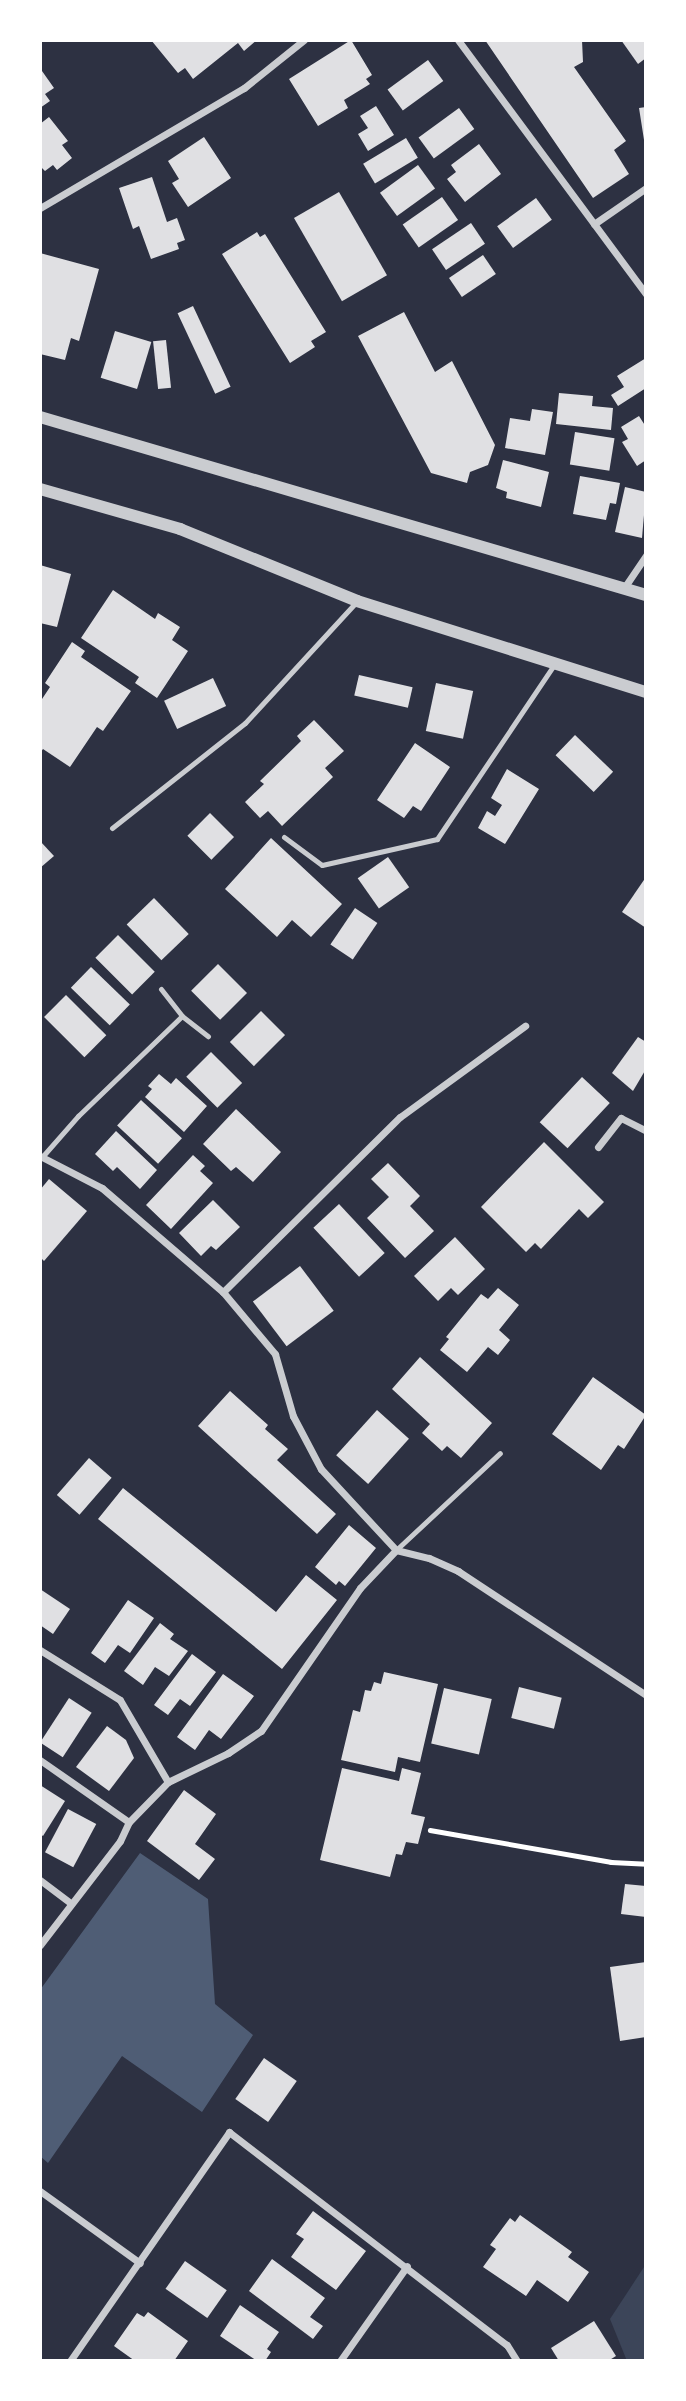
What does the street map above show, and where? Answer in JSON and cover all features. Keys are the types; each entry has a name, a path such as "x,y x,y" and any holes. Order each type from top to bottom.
{"street":[{"path":"40,208 244,88 304,40"},
{"path":"458,40 646,294"},
{"path":"594,223 646,188"},
{"path":"40,417 646,595"},
{"path":"40,489 180,529 357,601 646,692"},
{"path":"624,588 646,555"},
{"path":"223,1292 400,1117 525,1026"},
{"path":"598,1147 621,1118 646,1131"},
{"path":"41,1156 102,1188 223,1292 275,1354 293,1416 321,1469 396,1550 429,1558 458,1571 646,1695"},
{"path":"40,1945 120,1842 129,1822 168,1782 228,1753 261,1731 360,1588 396,1550"},
{"path":"40,1650 120,1700 168,1782"},
{"path":"40,1760 129,1822"},
{"path":"40,1880 71,1903"},
{"path":"69,2361 229,2132 508,2345 517,2361"},
{"path":"40,2191 140,2263"},
{"path":"340,2361 407,2266"}],"lane":[{"path":"112,828 245,723 357,601"},
{"path":"284,836 322,865 437,839 554,665"},
{"path":"161,989 182,1016 208,1036"},
{"path":"41,1156 78,1116 182,1016"},
{"path":"396,1550 500,1453"}],"path":[{"path":"430,1830 611,1862 646,1864"}],"shaded area":[{"path":"140,1853 208,1899 215,2004 253,2035 202,2112 122,2056 48,2163 40,2156 40,1990"},
{"path":"646,2264 646,2361 627,2361 610,2319"}],"building":[{"path":"151,40 257,40 244,51 238,43 193,79 185,68 178,73"},
{"path":"351,40 372,75 366,79 370,84 344,100 348,108 318,126 289,79"},
{"path":"485,40 582,40 583,62 574,67 626,141 614,150 629,174 593,198"},
{"path":"621,40 646,40 646,58 638,64"},
{"path":"428,60 443,81 403,110 388,89"},
{"path":"42,71 54,88 45,94 50,101 40,108"},
{"path":"376,106 394,135 368,151 358,134 368,128 360,116"},
{"path":"646,107 646,140 644,140 639,108"},
{"path":"459,108 474,129 434,158 419,137"},
{"path":"49,117 68,141 62,145 72,158 57,170 53,165 45,171 40,166 40,124"},
{"path":"204,137 231,178 188,207 172,183 179,179 168,161"},
{"path":"406,138 418,158 375,183 363,164"},
{"path":"479,144 501,174 465,202 447,179 456,172 451,165"},
{"path":"418,165 435,188 397,216 380,193"},
{"path":"152,177 167,222 177,218 185,240 177,243 179,249 151,259 139,226 133,229 119,188"},
{"path":"339,192 387,275 342,301 294,218"},
{"path":"442,197 458,220 419,247 403,225"},
{"path":"536,198 552,220 513,248 497,226"},
{"path":"471,223 485,244 446,270 432,249"},
{"path":"257,232 260,237 265,234 326,332 311,341 315,347 290,363 222,254"},
{"path":"40,253 99,269 79,341 71,338 65,360 40,354"},
{"path":"483,255 496,274 462,297 449,278"},
{"path":"193,306 231,387 215,394 178,313"},
{"path":"404,312 435,372 452,361 495,445 488,465 470,472 467,483 431,473 358,336"},
{"path":"115,331 151,342 137,389 101,378"},
{"path":"166,340 171,388 158,389 153,341"},
{"path":"646,358 646,388 618,406 611,395 624,387 617,376"},
{"path":"559,393 593,396 592,406 613,408 611,430 556,424"},
{"path":"532,409 553,412 545,455 505,448 510,418 530,421"},
{"path":"639,416 646,427 646,460 637,466 622,442 628,439 621,427"},
{"path":"575,432 615,438 609,471 570,465"},
{"path":"503,460 549,472 541,507 506,498 507,492 496,488"},
{"path":"580,476 620,483 616,504 610,503 606,520 573,514"},
{"path":"625,487 646,492 642,538 615,532"},
{"path":"40,565 71,574 57,627 40,623"},
{"path":"113,590 155,619 158,613 180,627 172,640 188,651 157,698 135,683 139,677 81,638"},
{"path":"72,642 85,651 81,657 131,691 103,731 97,727 70,767 43,749 40,753 40,702 50,687 45,683"},
{"path":"359,675 413,687 408,708 354,695"},
{"path":"213,678 226,706 177,729 164,701"},
{"path":"436,683 473,691 463,739 426,731"},
{"path":"314,720 344,751 325,768 333,777 282,826 268,811 260,818 245,802 264,784 260,781 301,741 297,736"},
{"path":"575,735 613,772 594,792 556,755"},
{"path":"415,743 450,767 421,811 413,806 404,818 377,800"},
{"path":"507,769 539,789 505,844 478,828 487,811 495,816 502,805 491,798"},
{"path":"210,813 234,837 211,860 187,836"},
{"path":"271,838 342,904 311,937 292,920 277,937 225,889"},
{"path":"40,841 54,856 40,868"},
{"path":"388,857 409,887 379,909 358,878"},
{"path":"646,877 646,928 622,912"},
{"path":"154,898 189,934 161,960 127,924"},
{"path":"355,908 377,923 353,960 330,944"},
{"path":"118,935 155,972 132,994 95,958"},
{"path":"218,964 247,993 220,1020 191,991"},
{"path":"91,967 130,1005 110,1025 71,988"},
{"path":"66,995 106,1035 84,1057 44,1017"},
{"path":"261,1011 285,1035 254,1066 230,1042"},
{"path":"638,1037 646,1042 646,1069 633,1091 612,1073"},
{"path":"211,1052 242,1083 217,1108 186,1077"},
{"path":"159,1074 171,1084 176,1078 207,1106 184,1132 145,1097 152,1089 148,1086"},
{"path":"582,1077 610,1103 568,1148 540,1122"},
{"path":"141,1100 182,1138 158,1164 117,1126"},
{"path":"236,1109 281,1152 253,1182 236,1167 231,1171 203,1144"},
{"path":"116,1131 157,1170 140,1189 117,1167 113,1171 95,1154"},
{"path":"544,1142 604,1202 588,1218 579,1209 541,1249 535,1243 526,1252 481,1207"},
{"path":"193,1155 205,1166 200,1171 213,1183 171,1229 146,1205"},
{"path":"388,1163 420,1196 410,1206 434,1231 405,1258 367,1218 389,1197 371,1179"},
{"path":"49,1179 87,1211 44,1261 40,1257 40,1190"},
{"path":"213,1200 240,1227 216,1250 211,1246 201,1256 179,1233"},
{"path":"339,1204 385,1253 359,1277 313,1228"},
{"path":"455,1237 485,1269 458,1295 451,1288 438,1301 414,1276"},
{"path":"300,1266 334,1311 287,1346 253,1302"},
{"path":"498,1288 519,1305 499,1330 510,1340 498,1355 488,1347 467,1372 440,1350 449,1339 446,1337 481,1294 488,1299"},
{"path":"420,1357 492,1423 461,1458 447,1446 442,1451 422,1433 430,1424 392,1389"},
{"path":"593,1377 646,1415 624,1449 618,1445 601,1470 552,1434"},
{"path":"230,1391 268,1425 265,1429 288,1449 277,1460 336,1514 317,1534 198,1426"},
{"path":"377,1410 409,1439 368,1484 336,1455"},
{"path":"89,1458 112,1478 79,1515 57,1495"},
{"path":"123,1488 276,1612 306,1575 337,1600 282,1669 98,1519"},
{"path":"349,1525 376,1548 345,1586 339,1581 336,1585 315,1567"},
{"path":"40,1589 70,1609 53,1634 40,1625"},
{"path":"128,1600 154,1618 130,1653 118,1645 105,1663 91,1653"},
{"path":"160,1623 174,1634 170,1639 188,1651 169,1676 155,1667 143,1685 124,1671"},
{"path":"192,1654 216,1672 190,1706 180,1699 168,1715 154,1705"},
{"path":"384,1672 438,1684 420,1762 398,1757 395,1772 341,1760 353,1710 360,1712 365,1690 371,1691 374,1682 381,1684"},
{"path":"223,1674 254,1696 221,1739 209,1730 195,1750 177,1737"},
{"path":"519,1687 562,1698 554,1729 511,1718"},
{"path":"444,1688 492,1699 479,1755 431,1744"},
{"path":"69,1698 92,1713 63,1757 40,1742"},
{"path":"107,1726 126,1740 134,1758 109,1791 76,1767"},
{"path":"342,1768 399,1781 402,1768 421,1773 411,1814 425,1817 418,1844 406,1842 402,1855 396,1854 390,1877 320,1860"},
{"path":"40,1785 65,1801 43,1836 40,1834"},
{"path":"184,1790 216,1814 195,1844 215,1859 199,1880 147,1841"},
{"path":"68,1809 96,1824 73,1867 45,1852"},
{"path":"625,1884 646,1886 646,1917 621,1914"},
{"path":"646,1962 646,2037 620,2041 610,1967"},
{"path":"264,2058 297,2081 268,2122 235,2099"},
{"path":"313,2211 366,2251 336,2290 291,2257 304,2239 296,2234"},
{"path":"520,2215 572,2252 568,2257 589,2272 568,2302 537,2280 526,2296 483,2267 496,2249 490,2245 510,2218 515,2222"},
{"path":"272,2259 325,2298 310,2317 323,2326 313,2339 249,2291"},
{"path":"185,2261 227,2290 207,2318 165,2289"},
{"path":"240,2305 279,2332 267,2349 271,2352 265,2361 257,2361 220,2336"},
{"path":"148,2312 188,2341 174,2361 135,2361 114,2346 137,2313 144,2317"},
{"path":"594,2321 616,2356 608,2361 559,2361 551,2348"}]}
